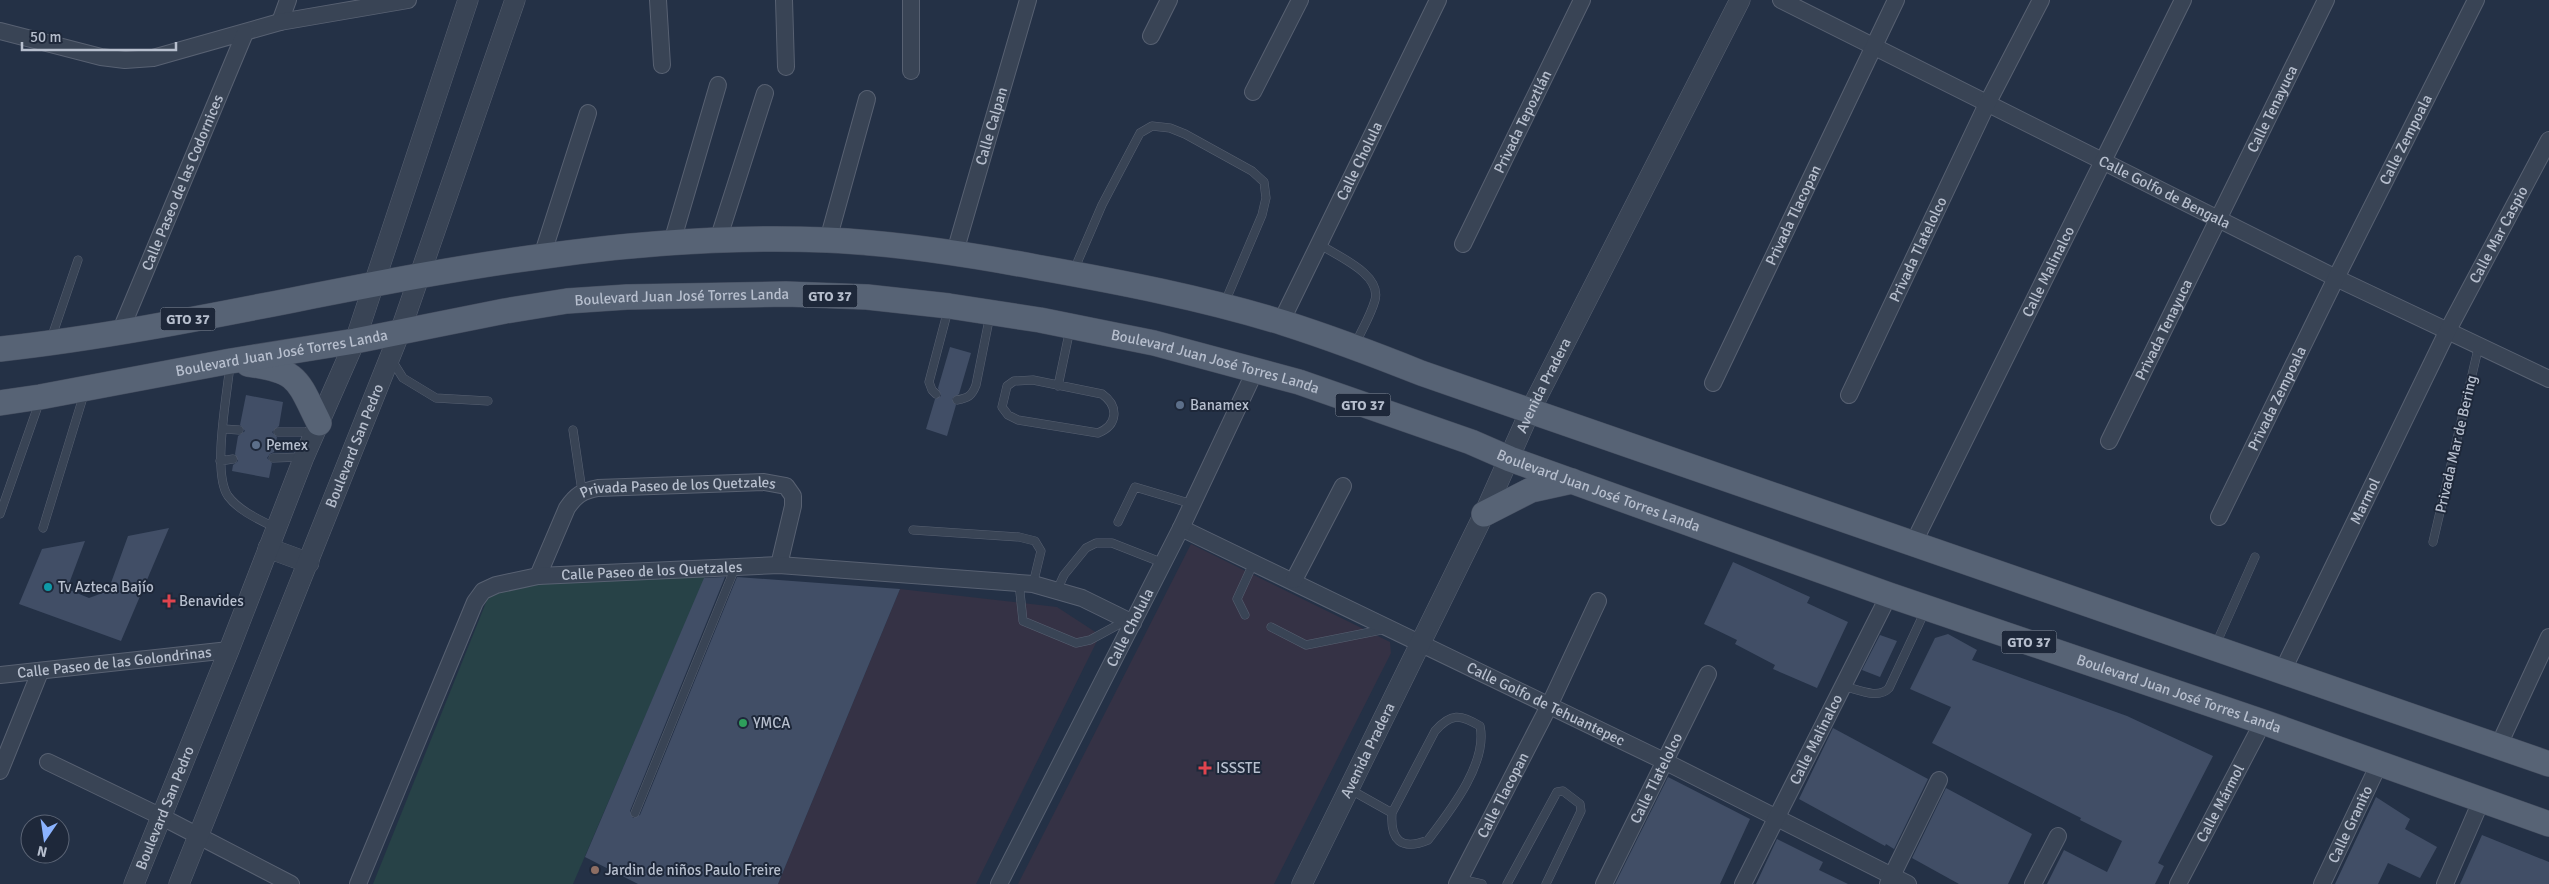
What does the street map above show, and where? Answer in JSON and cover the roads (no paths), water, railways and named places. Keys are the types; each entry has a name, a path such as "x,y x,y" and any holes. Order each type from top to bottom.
{"main road":[{"name":"GTO 37","path":"0,349 50,344 120,332 375,283 542,256 672,242 828,240 955,252 1073,273 1223,306 1281,322 1530,411 2549,764"},
{"name":"Boulevard Juan José Torres Landa","path":"0,402 86,389 567,301 627,297 786,294 868,297 991,312 1154,343 1256,369 1470,442 1510,459 1889,595 2263,722 2549,824"},
{"path":"231,361 275,368 287,372 303,392 317,428"},
{"path":"1484,514 1531,490 1573,481"}],"street":[{"path":"280,22 288,0"},
{"path":"0,31 124,60 153,58 280,22 408,0"},
{"name":"Boulevard San Pedro","path":"134,884 229,650 304,457 355,341 468,0"},
{"name":"Boulevard San Pedro","path":"179,884 400,332 515,0"},
{"path":"658,0 662,65"},
{"path":"784,0 786,67"},
{"path":"911,0 911,71"},
{"name":"Calle Calpan","path":"955,252 1028,0"},
{"path":"1152,36 1168,0"},
{"path":"1253,92 1300,0"},
{"name":"Calle Cholula","path":"1281,322 1438,0"},
{"name":"Privada Tepoztlán","path":"1463,244 1582,0"},
{"name":"Avenida Pradera","path":"1302,884 1484,514 1530,411 1740,0"},
{"name":"Calle Golfo de Bengala","path":"1781,0 2103,163 2336,278 2549,379"},
{"path":"1872,47 1896,0"},
{"path":"1987,104 2041,0"},
{"name":"Calle Malinalco","path":"1913,544 2182,0"},
{"name":"Calle Tenayuca","path":"2218,219 2326,0"},
{"name":"Calle Zempoala","path":"2336,278 2476,0"},
{"name":"Calle Paseo de las Codornices","path":"120,332 245,33"},
{"name":"Privada Tlacopan","path":"1713,383 1872,47"},
{"path":"672,242 718,85"},
{"path":"718,240 765,93"},
{"path":"828,240 867,99"},
{"name":"Privada Tlatelolco","path":"1849,395 1987,104"},
{"path":"542,256 588,114"},
{"name":"Calle Mar Caspio","path":"2448,330 2549,140"},
{"name":"Privada Tenayuca","path":"2110,441 2218,219"},
{"name":"Privada Zempoala","path":"2219,517 2336,278"},
{"name":"Marmol","path":"2282,672 2448,330"},
{"name":"Calle Cholula","path":"999,884 1130,622 1181,528 1256,369"},
{"name":"Privada Paseo de los Quetzales","path":"538,576 567,508 582,491 598,488 764,482 786,486 793,496 793,506 779,565"},
{"path":"1294,580 1343,486"},
{"name":"Calle Golfo de Tehuantepec","path":"1181,528 1294,580 1666,762 1776,817 1890,880 1908,884"},
{"path":"268,548 308,563"},
{"name":"Calle Paseo de los Quetzales","path":"358,884 475,602 483,591 496,585 538,576 779,565 1026,584 1057,590 1082,598 1130,622"},
{"name":"Calle Malinalco","path":"1743,884 1889,595"},
{"path":"1549,706 1598,601"},
{"path":"2498,747 2549,637"},
{"name":"Calle Paseo de las Golondrinas","path":"0,675 229,650"},
{"path":"0,771 40,672"},
{"name":"Calle Tlatelolco","path":"1604,884 1708,674"},
{"name":"Calle Tlacopan","path":"1458,882 1549,706"},
{"name":"Calle Mármol","path":"2178,884 2263,722"},
{"path":"48,762 162,817 291,884"},
{"name":"Calle Granito","path":"2322,884 2379,764"},
{"path":"1890,880 1939,780"},
{"path":"2446,884 2481,800"},
{"path":"2033,884 2058,836"}],"lane":[{"path":"1073,273 1102,205 1140,133 1152,126 1170,128 1252,171 1264,182 1266,198 1262,215 1223,306"},
{"path":"1319,244 1371,277 1377,290 1375,300 1355,347"},
{"path":"50,344 78,260"},
{"path":"936,394 929,382 949,306"},
{"path":"958,400 967,399 976,386 991,312"},
{"path":"1058,386 1070,327"},
{"name":"Privada Mar de Bering","path":"2433,542 2479,345"},
{"path":"390,357 403,378 436,398 488,401"},
{"path":"231,361 220,461 223,485 228,496 242,508 276,528"},
{"path":"1033,380 1058,386 1102,394 1110,399 1115,409 1113,422 1106,430 1098,434 1081,432 1018,420 1008,415 1002,407 1006,386 1014,381 1033,380"},
{"path":"43,528 86,389"},
{"path":"0,514 40,397"},
{"path":"278,432 317,428"},
{"path":"224,429 239,430"},
{"path":"573,430 582,491"},
{"path":"273,458 304,457"},
{"path":"220,461 234,459"},
{"path":"1118,522 1136,487 1192,504"},
{"path":"913,530 1019,537 1035,541 1041,551 1026,584 1023,621 1076,643 1090,640 1130,622"},
{"path":"1057,590 1069,568 1086,548 1096,543 1112,543 1163,563"},
{"path":"2214,648 2255,557"},
{"path":"1245,614 1237,599 1254,562"},
{"path":"635,813 736,566"},
{"path":"1843,686 1878,695 1885,693 1927,607"},
{"path":"1270,627 1306,645 1390,628"},
{"path":"1456,716 1468,719 1480,726 1483,740 1474,770 1428,840 1417,844 1406,844 1395,838 1391,829 1392,813 1435,731 1444,720 1456,716"},
{"path":"1349,789 1392,813"},
{"path":"1507,884 1557,792 1563,791 1580,804 1581,811 1546,884"},
{"path":"1458,882 1482,884"}],"place":[{"name":"Banamex","path":"1180,405"},
{"name":"Pemex","path":"256,445"},
{"name":"Tv Azteca Bajío","path":"48,587"},
{"name":"Benavides","path":"169,601"},
{"name":"YMCA","path":"743,723"},
{"name":"ISSSTE","path":"1205,768"},
{"name":"Jardin de niños Paulo Freire","path":"595,870"}]}
